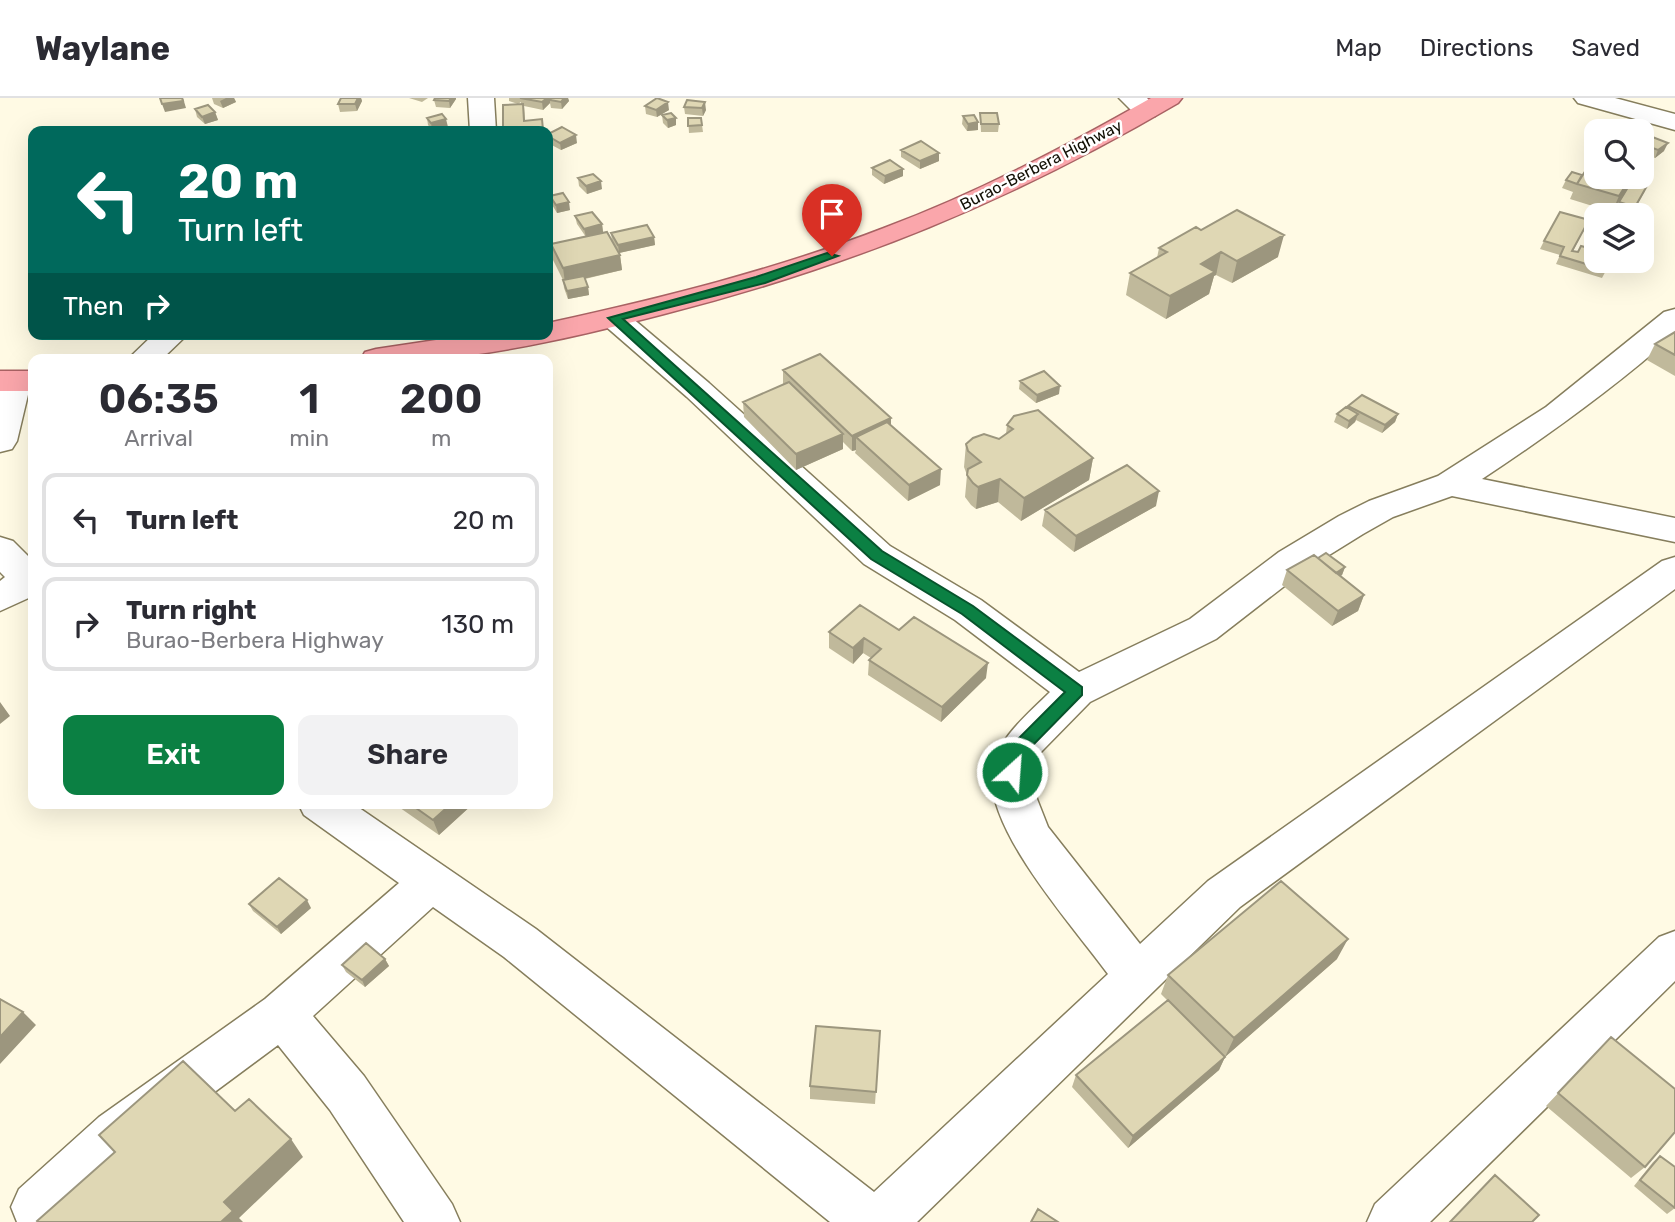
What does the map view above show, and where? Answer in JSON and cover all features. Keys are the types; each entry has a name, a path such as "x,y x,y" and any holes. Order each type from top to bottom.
{"highway":[{"name":"Burao-Berbera Highway","path":"553,331 761,280 941,215 1023,178 1149,102"},
{"path":"408,354 499,340"}],"street":[{"path":"482,116 502,98"},
{"path":"1587,98 1668,114"},
{"path":"614,318 698,390 877,555 968,610 1076,691"},
{"path":"1136,975 1031,837 1016,799 1012,772 1024,743 1076,691 1203,629 1292,561 1351,525 1381,509 1450,484 1558,414 1624,363 1675,318"},
{"path":"149,354 166,340"},
{"path":"0,441 16,382"},
{"path":"1450,484 1675,530"},
{"path":"0,550 21,587"},
{"path":"880,1222 1136,975 1224,894 1675,570"},
{"path":"328,809 520,943 872,1222"},
{"path":"37,1207 117,1134 282,1014 431,881"},
{"path":"1393,1222 1675,951"},
{"path":"282,1014 347,1093 434,1222"}],"building":[{"path":"160,98 182,98 183,101 162,104"},
{"path":"341,98 358,98 355,104 338,104"},
{"path":"451,98 449,101 434,100"},
{"path":"520,98 547,98 542,102"},
{"path":"564,98 561,102 550,100"},
{"path":"657,98 668,102 656,110 645,106"},
{"path":"687,100 705,102 702,108 684,107"},
{"path":"523,104 524,121 542,119 543,126 503,126 503,105"},
{"path":"208,105 215,112 202,117 195,109"},
{"path":"671,113 676,118 667,120 662,115"},
{"path":"980,113 997,113 999,124 981,124"},
{"path":"442,114 446,119 431,123 427,118"},
{"path":"974,115 978,122 968,124 963,116"},
{"path":"688,118 701,118 702,125 688,126"},
{"path":"562,127 576,135 560,143 553,139 553,132"},
{"path":"1654,138 1668,143 1658,150 1654,148"},
{"path":"921,141 939,153 920,161 901,150"},
{"path":"890,160 903,169 885,176 872,168"},
{"path":"1572,172 1582,175 1577,184 1566,180"},
{"path":"1584,173 1584,186 1577,184"},
{"path":"593,174 601,181 586,186 578,178"},
{"path":"1594,189 1623,189 1619,196"},
{"path":"1627,189 1645,189 1637,203 1619,202"},
{"path":"563,193 569,202 556,205 553,195"},
{"path":"1237,210 1284,235 1237,261 1221,252 1201,264 1215,272 1170,296 1130,273 1167,252 1159,248 1196,227 1201,230"},
{"path":"592,212 602,224 584,229 575,216"},
{"path":"1560,212 1584,219 1584,229 1572,251 1578,252 1581,246 1584,247 1584,263 1560,256 1564,247 1544,241"},
{"path":"647,225 654,237 618,245 611,233"},
{"path":"607,232 620,255 563,268 553,244"},
{"path":"584,276 588,287 567,291 563,280"},
{"path":"1675,332 1675,355 1655,344"},
{"path":"820,354 891,418 852,436 783,370"},
{"path":"1044,371 1060,386 1037,395 1020,381"},
{"path":"789,382 843,434 796,454 743,402"},
{"path":"1362,395 1398,414 1385,425 1348,406"},
{"path":"1346,407 1358,414 1349,421 1337,414"},
{"path":"1038,410 1093,458 1024,498 1000,479 978,487 973,483 967,475 968,469 981,462 968,451 966,444 984,434 999,439 1013,429 1007,425 1014,416"},
{"path":"887,422 941,469 909,485 856,437"},
{"path":"1127,465 1159,491 1076,536 1045,510"},
{"path":"1326,553 1345,567 1336,573 1318,558"},
{"path":"1314,555 1364,595 1338,611 1287,570"},
{"path":"860,605 899,630 914,617 988,663 942,707 869,660 881,649 864,638 853,648 829,632"},
{"path":"417,809 445,809 433,820"},
{"path":"279,878 307,900 277,927 249,904"},
{"path":"1281,881 1348,939 1234,1038 1168,975"},
{"path":"366,943 385,959 362,980 342,965"},
{"path":"0,999 23,1012 0,1037"},
{"path":"1168,1000 1225,1057 1133,1136 1076,1075"},
{"path":"816,1026 880,1031 876,1092 810,1086"},
{"path":"1611,1037 1675,1089 1675,1132 1645,1167 1558,1093"},
{"path":"183,1061 235,1111 249,1099 291,1139 224,1202 233,1211 221,1222 38,1222 115,1152 99,1135"},
{"path":"1660,1156 1675,1167 1675,1208 1640,1180"},
{"path":"1495,1175 1539,1215 1532,1222 1450,1222"},
{"path":"1038,1209 1058,1222 1031,1222"}],"route":[{"path":"832,256 761,280 614,318 698,390 766,456 877,555 968,610 1076,691 1024,743 1012,772"}]}
